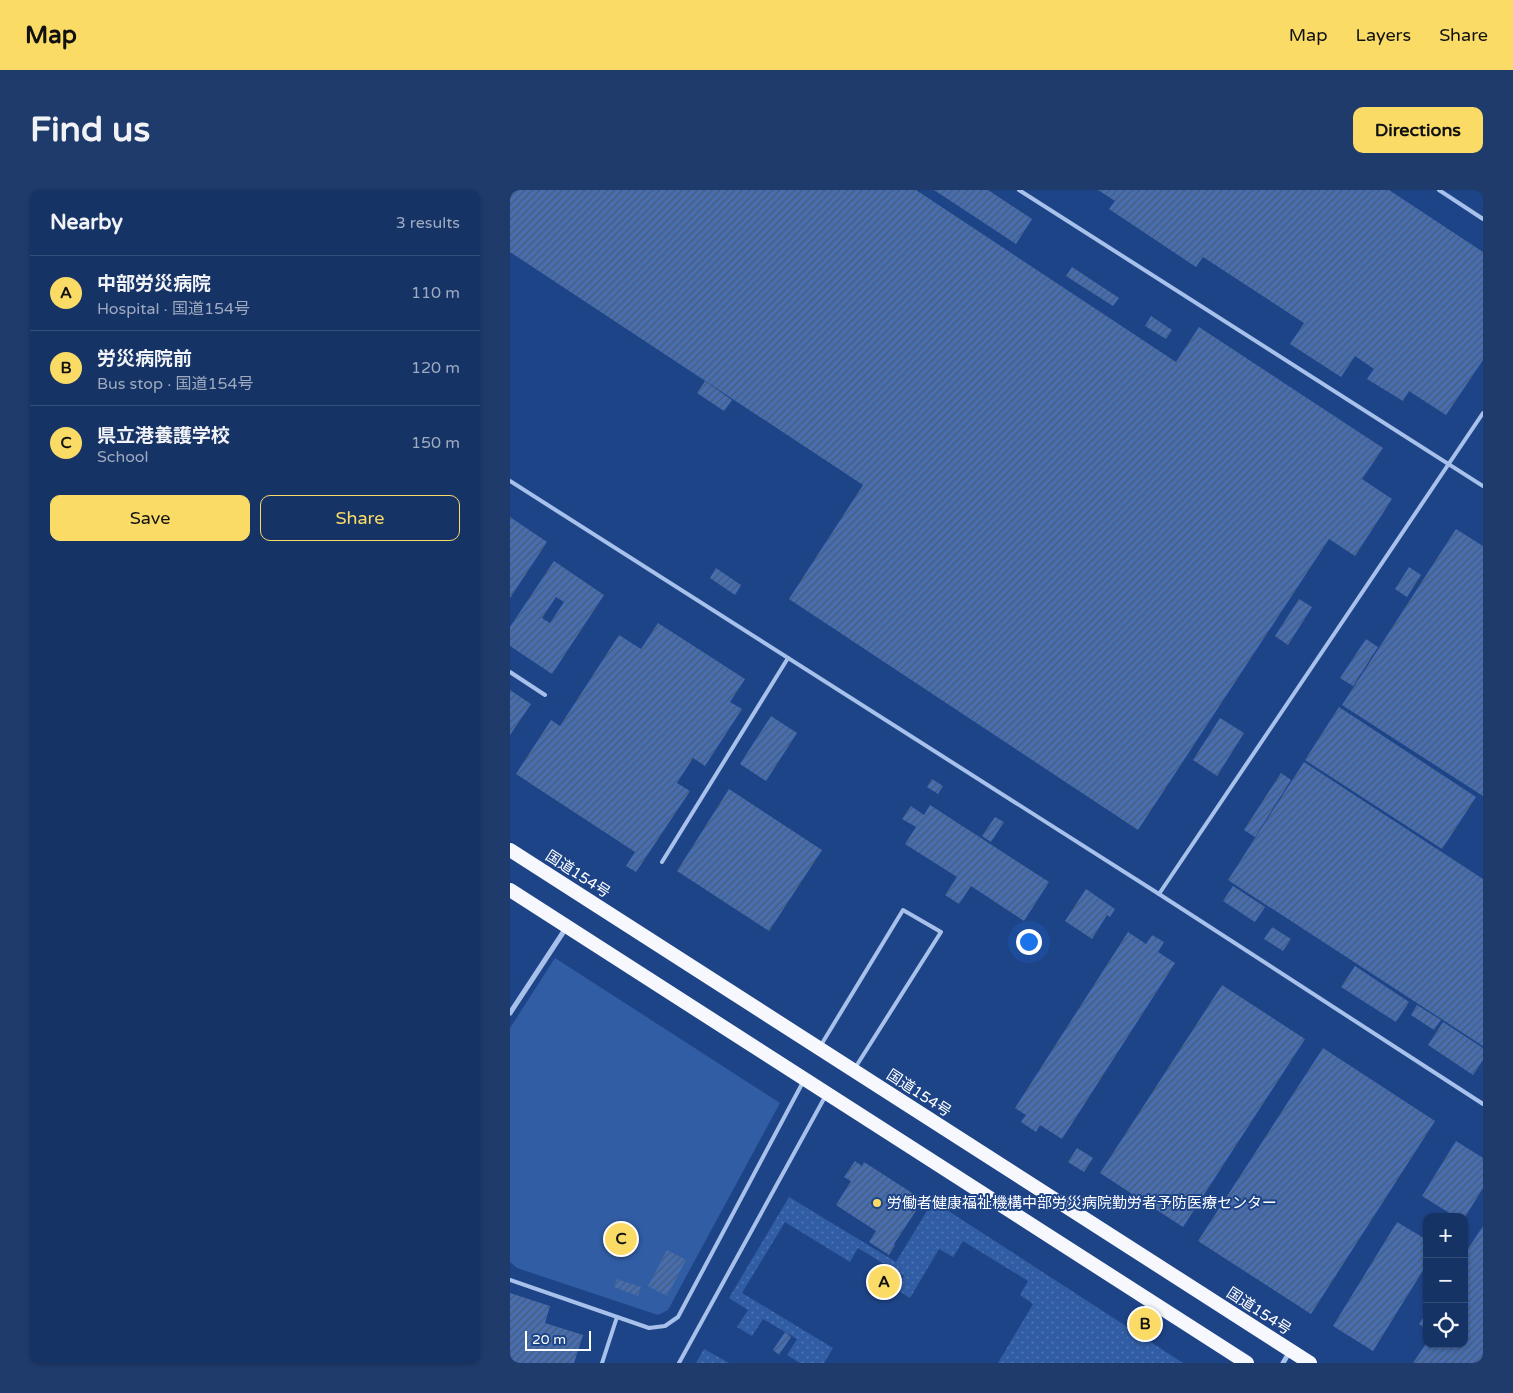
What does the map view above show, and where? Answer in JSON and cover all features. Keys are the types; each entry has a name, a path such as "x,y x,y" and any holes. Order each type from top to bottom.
{"highway":[{"name":"国道154号","path":"510,850 1310,1363"},
{"path":"510,890 1247,1363"}],"street":[{"path":"510,1013 567,926"},
{"path":"1283,1363 1291,1351"}],"lane":[{"path":"1020,190 1483,486"},
{"path":"1439,190 1483,219"},
{"path":"1159,894 1483,413"},
{"path":"510,481 1159,894 1483,1104"},
{"path":"662,862 788,658"},
{"path":"510,672 545,695"},
{"path":"819,1048 903,910 941,932 854,1070"},
{"path":"510,1280 649,1328 665,1326 678,1317 805,1079"},
{"path":"679,1363 827,1093"},
{"path":"602,1363 617,1317"}],"shaded area":[{"path":"555,958 780,1103 668,1310 658,1315 517,1268 510,1262 510,1028"},
{"path":"789,1197 896,1262 933,1201 1183,1363 998,1363 1033,1304 1020,1295 1028,1281 963,1241 953,1257 939,1249 910,1298 896,1289 904,1276 858,1248 850,1262 785,1222 742,1293 833,1348 824,1363 800,1363 787,1355 797,1339 763,1319 752,1336 737,1327 748,1310 729,1298"},
{"path":"704,1349 729,1363 696,1363"}],"building":[{"path":"510,190 916,190 1176,362 1199,327 1383,448 1362,479 1392,499 1355,556 1329,539 1138,830 789,599 863,485 510,252"},
{"path":"934,190 988,190 1032,219 1016,244"},
{"path":"1098,190 1389,190 1483,252 1483,360 1446,415 1409,391 1403,401 1367,379 1374,369 1355,356 1341,377 1290,344 1304,323 1203,257 1196,267 1109,209 1115,201"},
{"path":"1072,267 1119,298 1113,306 1066,276"},
{"path":"1151,316 1172,330 1166,339 1145,326"},
{"path":"705,381 732,400 724,411 697,393"},
{"path":"510,517 547,542 510,598"},
{"path":"1456,529 1483,546 1483,796 1342,705"},
{"path":"554,561 604,595 552,674 510,646 510,627","holes":["556,597 564,602 550,623 542,618"]},
{"path":"1409,567 1421,575 1407,597 1395,589"},
{"path":"716,568 741,585 735,595 710,578"},
{"path":"1299,599 1312,607 1288,645 1275,636"},
{"path":"658,623 745,679 730,702 742,709 705,766 693,758 677,783 690,791 636,872 626,866 635,852 516,774 551,720 560,726 619,635 641,649"},
{"path":"1366,639 1378,647 1353,686 1340,678"},
{"path":"510,690 531,704 510,735"},
{"path":"1339,707 1476,797 1442,849 1305,760"},
{"path":"771,716 797,733 766,781 740,764"},
{"path":"1220,718 1244,733 1217,776 1193,760"},
{"path":"1304,762 1483,879 1483,1046 1228,880"},
{"path":"1281,773 1291,780 1255,837 1244,830"},
{"path":"932,779 943,786 938,794 927,787"},
{"path":"729,789 822,850 769,931 677,871"},
{"path":"930,805 1049,882 1024,921 971,886 959,904 945,895 957,877 905,844 916,827 902,819 911,806 924,815"},
{"path":"995,817 1004,822 991,842 982,836"},
{"path":"1233,886 1265,907 1255,922 1223,901"},
{"path":"1086,889 1115,909 1110,917 1107,915 1092,939 1065,921"},
{"path":"1272,927 1291,939 1283,951 1264,939"},
{"path":"1128,932 1146,944 1152,935 1164,942 1158,952 1175,963 1062,1139 1040,1125 1036,1132 1021,1122 1026,1115 1015,1108"},
{"path":"1355,966 1409,1002 1396,1022 1341,987"},
{"path":"1222,985 1305,1039 1183,1227 1100,1173"},
{"path":"1417,1005 1441,1020 1434,1030 1411,1015"},
{"path":"1443,1022 1483,1048 1483,1060 1473,1075 1428,1045"},
{"path":"1323,1048 1435,1121 1311,1314 1198,1241"},
{"path":"1456,1141 1483,1158 1483,1188 1467,1213 1450,1213 1422,1196"},
{"path":"1077,1148 1093,1158 1084,1172 1068,1162"},
{"path":"855,1161 862,1166 864,1162 923,1200 894,1244 889,1255 869,1242 876,1231 836,1205 851,1181 844,1177"},
{"path":"1397,1222 1423,1238 1423,1270 1373,1351 1333,1326"},
{"path":"1483,1226 1483,1363 1413,1363 1423,1348 1468,1348 1468,1249"},
{"path":"667,1250 686,1260 667,1296 648,1286"},
{"path":"617,1279 641,1287 638,1296 614,1287"},
{"path":"510,1293 550,1306 545,1323 583,1335 574,1363 510,1363"},
{"path":"1423,1318 1423,1327 1419,1324"},
{"path":"785,1332 791,1337 779,1355 773,1350"}],"place":[{"name":"労働者健康福祉機構中部労災病院勤労者予防医療センター","path":"877,1203"},
{"name":"県立港養護学校","path":"621,1239"},
{"name":"中部労災病院","path":"884,1282"},
{"name":"労災病院前","path":"1145,1324"}]}
